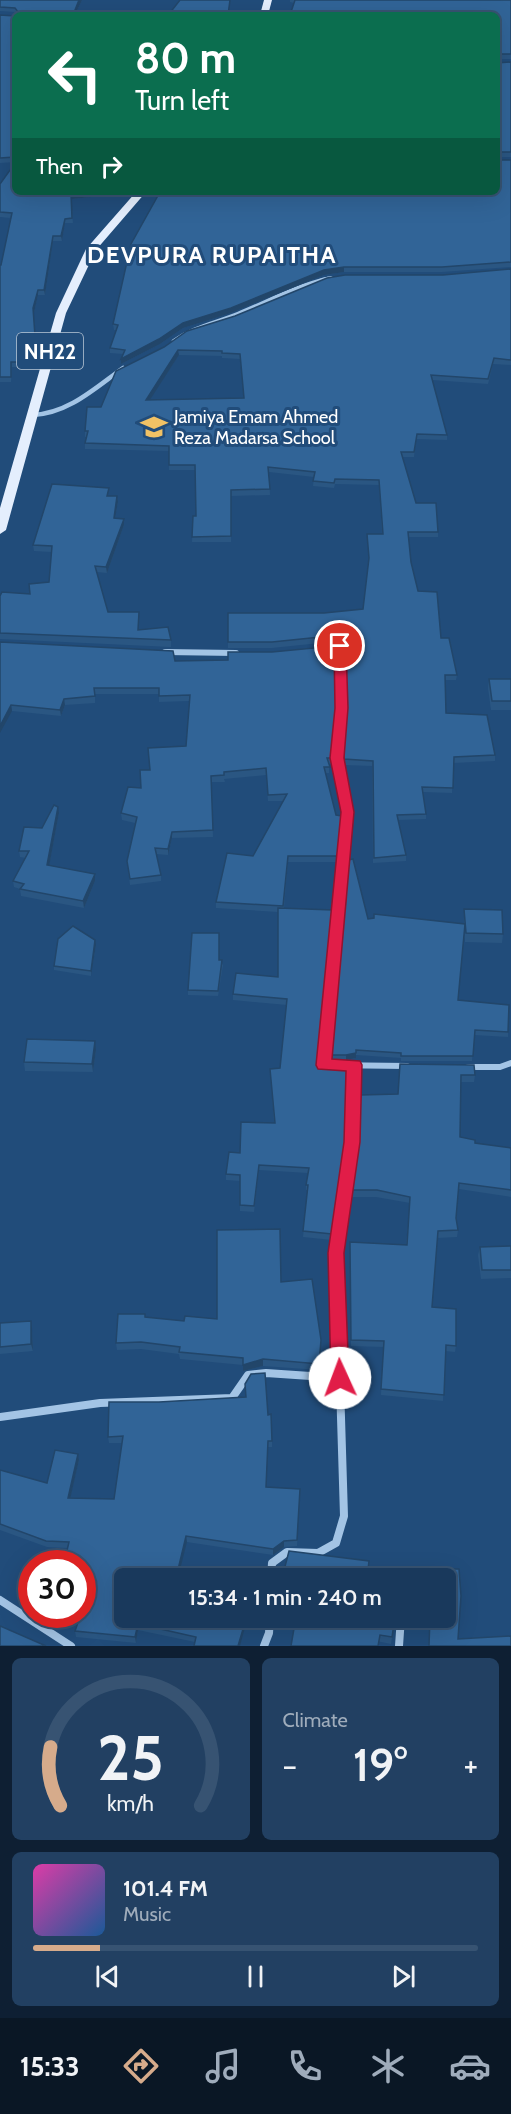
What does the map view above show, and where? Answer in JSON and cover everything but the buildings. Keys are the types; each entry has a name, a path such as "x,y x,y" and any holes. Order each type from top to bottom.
{"main road":[{"name":"NH22","path":"0,530 61,313 91,249 138,195"}],"street":[{"path":"169,344 198,326 233,316 305,286 333,278"},
{"path":"33,415 49,414 66,408 113,373 132,363"},
{"path":"318,648 340,646 342,708 337,758 348,812 323,1065 410,1066"},
{"path":"161,652 242,653"},
{"path":"455,1067 500,1067 511,1063"},
{"path":"272,1568 272,1563 287,1552 318,1553 336,1543 344,1516 336,1253 352,1142 354,1065"},
{"path":"0,1417 100,1403 232,1398 248,1375 266,1373 340,1378"},
{"path":"0,1600 71,1646"},
{"path":"264,1646 269,1628"},
{"path":"399,1646 400,1628"}],"place":[{"name":"Jamiya Emam Ahmed Reza Madarsa School","path":"154,427"}],"district":[{"name":"DEVPURA RUPAITHA","path":"212,254"}],"route":[{"path":"340,646 342,708 337,758 348,812 323,1065 354,1065 352,1142 336,1253 340,1378"}]}
